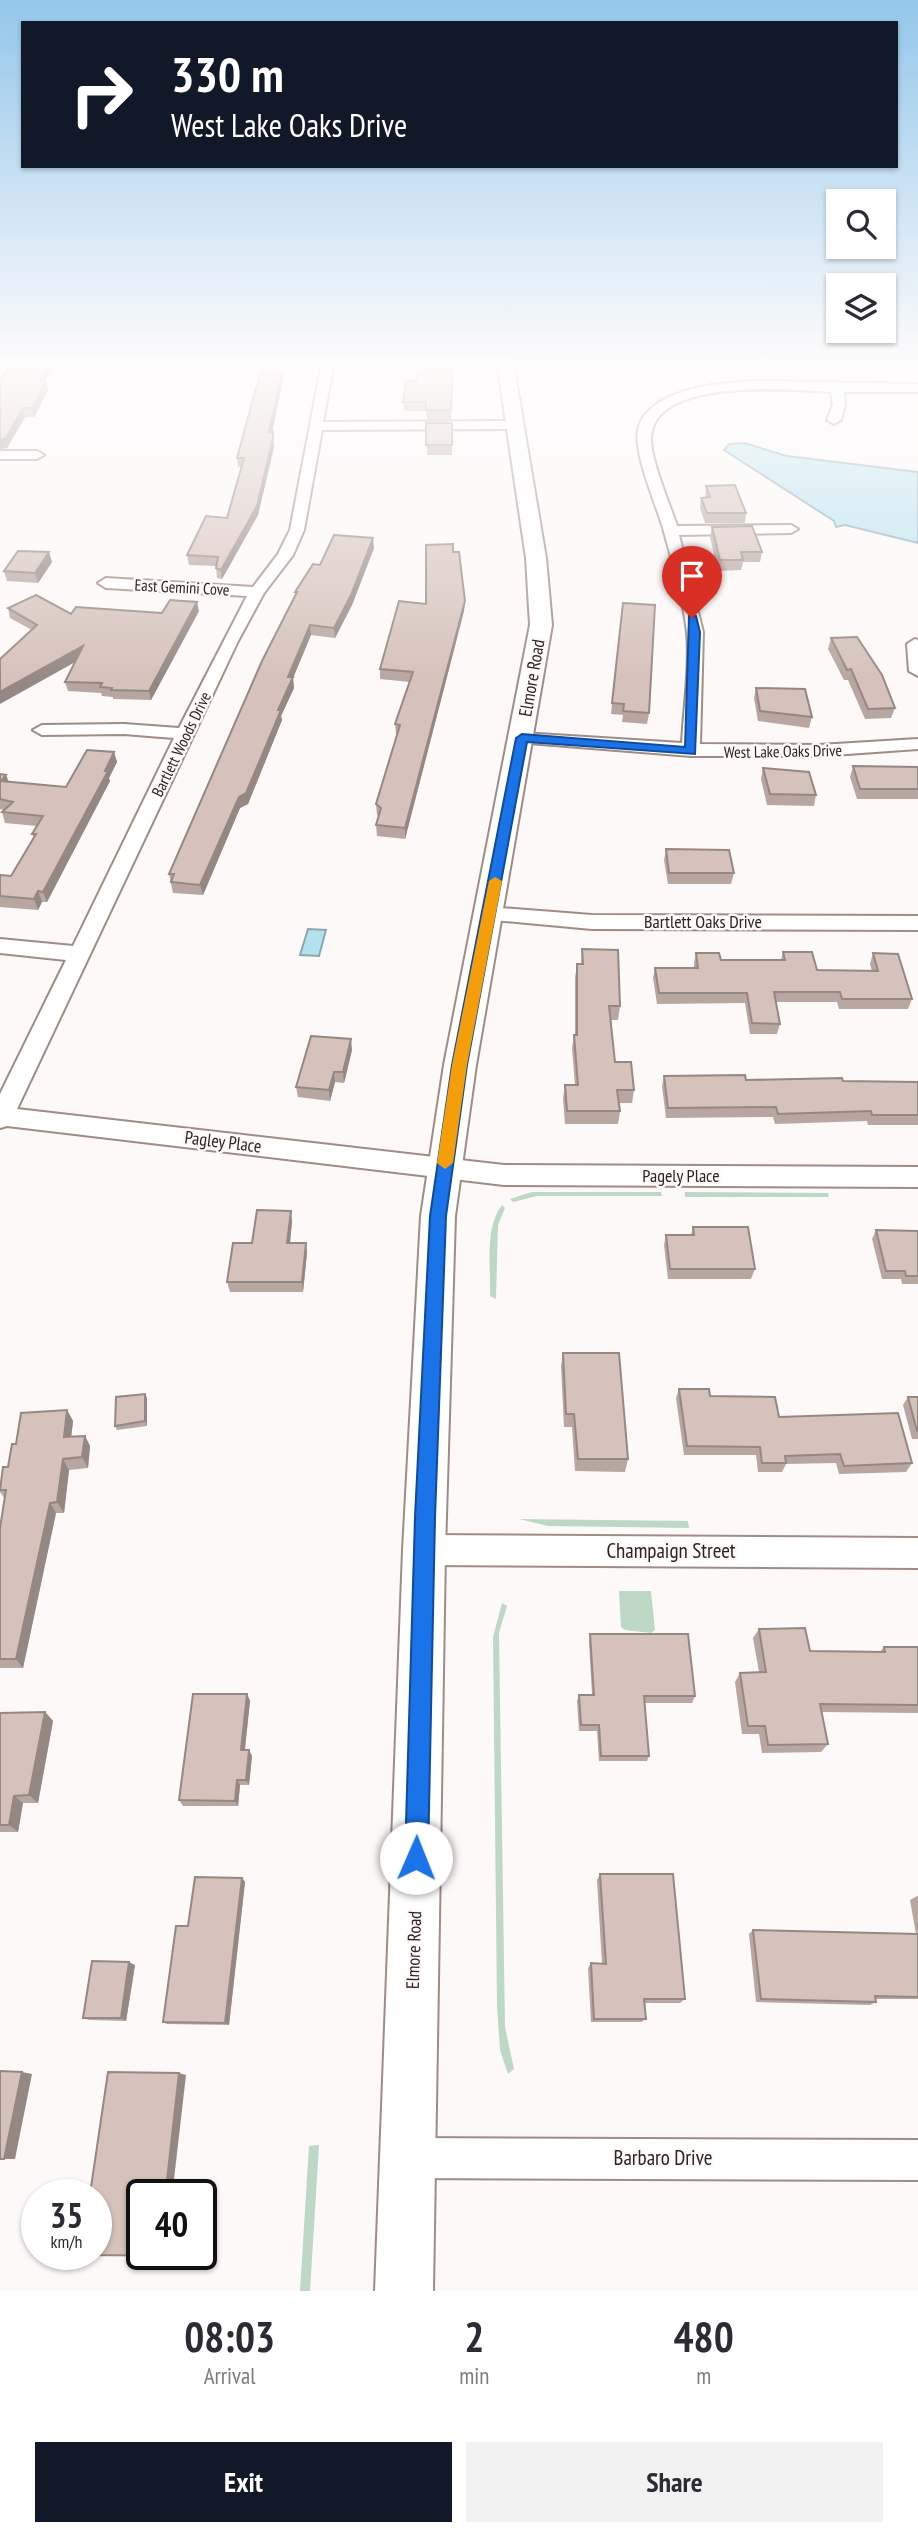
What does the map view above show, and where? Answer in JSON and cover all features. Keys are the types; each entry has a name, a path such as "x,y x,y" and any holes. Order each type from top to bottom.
{"street":[{"name":"Bartlett Woods Drive","path":"1,1118 257,592 285,555 297,530 308,469"},
{"name":"Elmore Road","path":"404,2291 432,1309 444,1169 460,1065 539,639 536,558 522,469"},
{"path":"653,469 695,632 691,751"},
{"path":"671,531 791,529"},
{"name":"East Gemini Cove","path":"106,583 257,592"},
{"path":"915,644 918,671"},
{"path":"42,730 106,729 186,734"},
{"name":"West Lake Oaks Drive","path":"522,738 691,751 788,752 918,744"},
{"name":"Bartlett Oaks Drive","path":"489,914 592,922 918,923"},
{"path":"0,946 80,954"},
{"name":"Pagley Place","path":"1,1118 444,1169"},
{"name":"Pagely Place","path":"444,1169 504,1175 918,1177"},
{"name":"Champaign Street","path":"424,1550 918,1553"},
{"name":"Barbaro Drive","path":"408,2158 918,2160"}],"green space":[{"path":"532,1192 661,1192 662,1196 537,1196 513,1202 510,1199"},
{"path":"685,1192 828,1193 829,1197 685,1197"},
{"path":"502,1205 505,1208 498,1225 496,1299 490,1296 490,1249 496,1214"},
{"path":"519,1519 688,1521 689,1528 548,1526"},
{"path":"619,1591 651,1591 655,1630 651,1633 625,1630 621,1627"},
{"path":"502,1603 507,1606 499,1633 505,2027 514,2069 508,2074 500,2050 497,2006 493,1637"},
{"path":"319,2145 310,2291 300,2291 309,2146"}],"water":[{"path":"753,469 893,469 918,472 918,543 845,525 836,527 834,521"},
{"path":"308,929 326,930 319,956 300,955"}],"building":[{"path":"241,469 266,469 257,506 221,570 216,568 218,557 187,555 206,516 227,518"},
{"path":"735,485 746,513 707,513 701,498 710,497 706,486"},
{"path":"752,526 762,552 741,552 743,560 720,560 712,527"},
{"path":"334,535 373,538 351,595 334,628 310,625 288,677 293,677 278,710 281,710 246,793 239,797 200,885 171,882 174,874 169,874 262,661 295,592 313,564 320,565"},
{"path":"453,544 453,552 459,552 465,601 405,828 376,825 381,808 376,804 400,725 395,724 413,672 380,669 399,601 426,604 426,545"},
{"path":"18,551 49,552 35,573 4,571"},
{"path":"36,595 71,614 76,607 162,613 170,600 197,602 149,691 111,690 112,688 100,687 102,683 65,682 83,646 0,692 0,659 37,625 8,608"},
{"path":"623,603 655,605 649,713 623,711 624,704 612,703"},
{"path":"857,637 882,675 895,708 868,709 851,669 847,670 831,638"},
{"path":"756,688 805,689 812,717 760,711"},
{"path":"87,750 114,752 105,771 108,771 43,892 38,891 34,899 0,896 0,875 11,876 36,834 32,834 43,816 2,812 13,802 0,799 0,774 6,775 1,781 66,787"},
{"path":"853,766 918,767 918,789 860,789"},
{"path":"763,768 809,772 816,795 770,794"},
{"path":"666,849 729,850 734,873 669,873"},
{"path":"582,949 618,950 620,1006 609,1006 615,1062 631,1062 634,1090 617,1090 620,1111 567,1111 565,1085 578,1085 574,1035 577,1035 577,964 583,964"},
{"path":"783,952 812,952 817,970 878,971 873,953 898,954 912,999 842,999 840,992 774,992 780,1024 752,1023 747,993 659,993 655,968 698,968 696,953 719,953 721,960 785,960"},
{"path":"311,1036 351,1039 343,1072 334,1072 329,1090 296,1087"},
{"path":"745,1075 746,1080 842,1078 843,1081 918,1082 918,1115 872,1115 871,1111 778,1114 776,1107 668,1108 664,1076"},
{"path":"257,1210 291,1211 287,1243 306,1243 302,1282 227,1282 233,1243 252,1243"},
{"path":"693,1227 748,1227 755,1269 670,1269 666,1235 694,1235"},
{"path":"876,1230 918,1231 918,1276 906,1276 905,1271 886,1271"},
{"path":"563,1353 619,1353 628,1459 578,1459 574,1414 566,1414"},
{"path":"679,1389 709,1389 710,1396 775,1397 779,1417 898,1413 912,1463 844,1466 840,1454 785,1456 786,1463 762,1463 760,1447 687,1446"},
{"path":"145,1394 145,1421 115,1426 116,1397"},
{"path":"908,1397 918,1397 918,1431 917,1431"},
{"path":"67,1410 64,1437 85,1436 82,1457 63,1459 57,1502 50,1503 16,1659 0,1659 0,1528 6,1490 0,1490 3,1467 8,1467 12,1444 16,1444 21,1413"},
{"path":"805,1628 810,1651 885,1652 884,1647 918,1647 918,1705 820,1704 828,1744 768,1745 765,1726 748,1726 740,1673 766,1672 759,1629"},
{"path":"590,1634 688,1634 695,1696 644,1696 649,1756 601,1756 599,1725 581,1725 579,1695 594,1695"},
{"path":"193,1694 247,1694 241,1750 249,1750 246,1780 237,1780 235,1801 179,1800"},
{"path":"45,1712 29,1795 14,1796 9,1825 0,1825 0,1713"},
{"path":"600,1874 673,1874 685,1999 644,1999 646,2019 594,2019 591,1963 606,1964"},
{"path":"195,1877 242,1878 225,2023 163,2022 176,1926 188,1926"},
{"path":"753,1930 918,1934 918,1997 875,1996 876,2002 761,1999"},
{"path":"92,1961 129,1962 121,2018 83,2018"},
{"path":"0,2071 22,2072 4,2159 0,2159"},
{"path":"108,2072 179,2073 167,2179 126,2179 126,2255 112,2255 112,2179 92,2179"}],"slow traffic":[{"path":"445,1163 460,1065 495,881"}],"route":[{"path":"416,1858 432,1309 438,1216 460,1065 522,738 691,751 695,632 692,618"}]}
